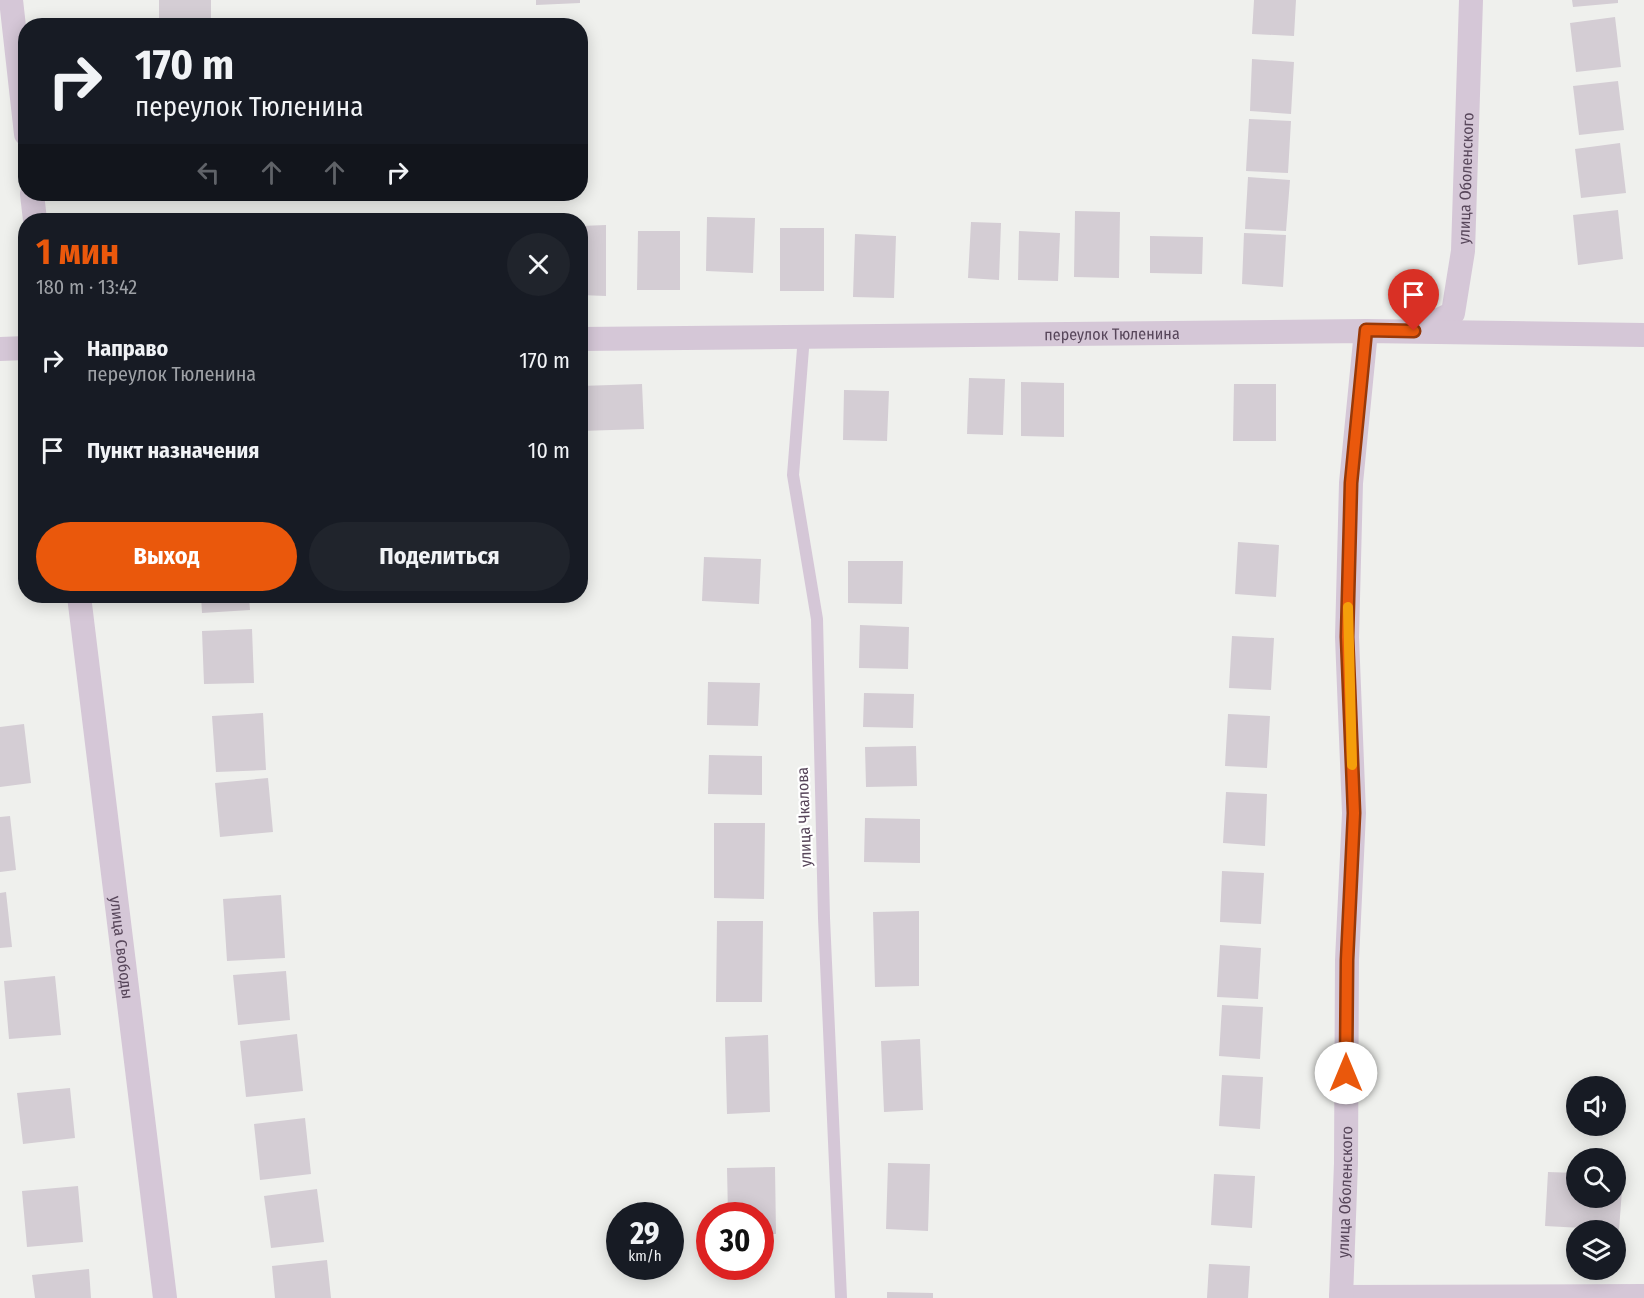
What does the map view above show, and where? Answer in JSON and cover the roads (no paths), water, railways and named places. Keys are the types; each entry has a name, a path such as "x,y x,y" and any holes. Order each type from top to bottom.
{"street":[{"path":"10,0 18,67"},
{"name":"улица Оболенского","path":"1414,331 1453,314 1462,251 1471,0"},
{"name":"улица Оболенского","path":"1341,1297 1346,1163 1347,960 1354,813 1347,637 1351,483 1366,330"},
{"name":"переулок Тюленина","path":"588,339 1366,330 1644,335"},
{"path":"0,349 18,348"},
{"name":"улица Свободы","path":"80,603 165,1298"},
{"path":"1341,1297 1644,1296"}],"lane":[{"name":"улица Чкалова","path":"804,336 793,475 817,619 823,906 841,1298"}]}
